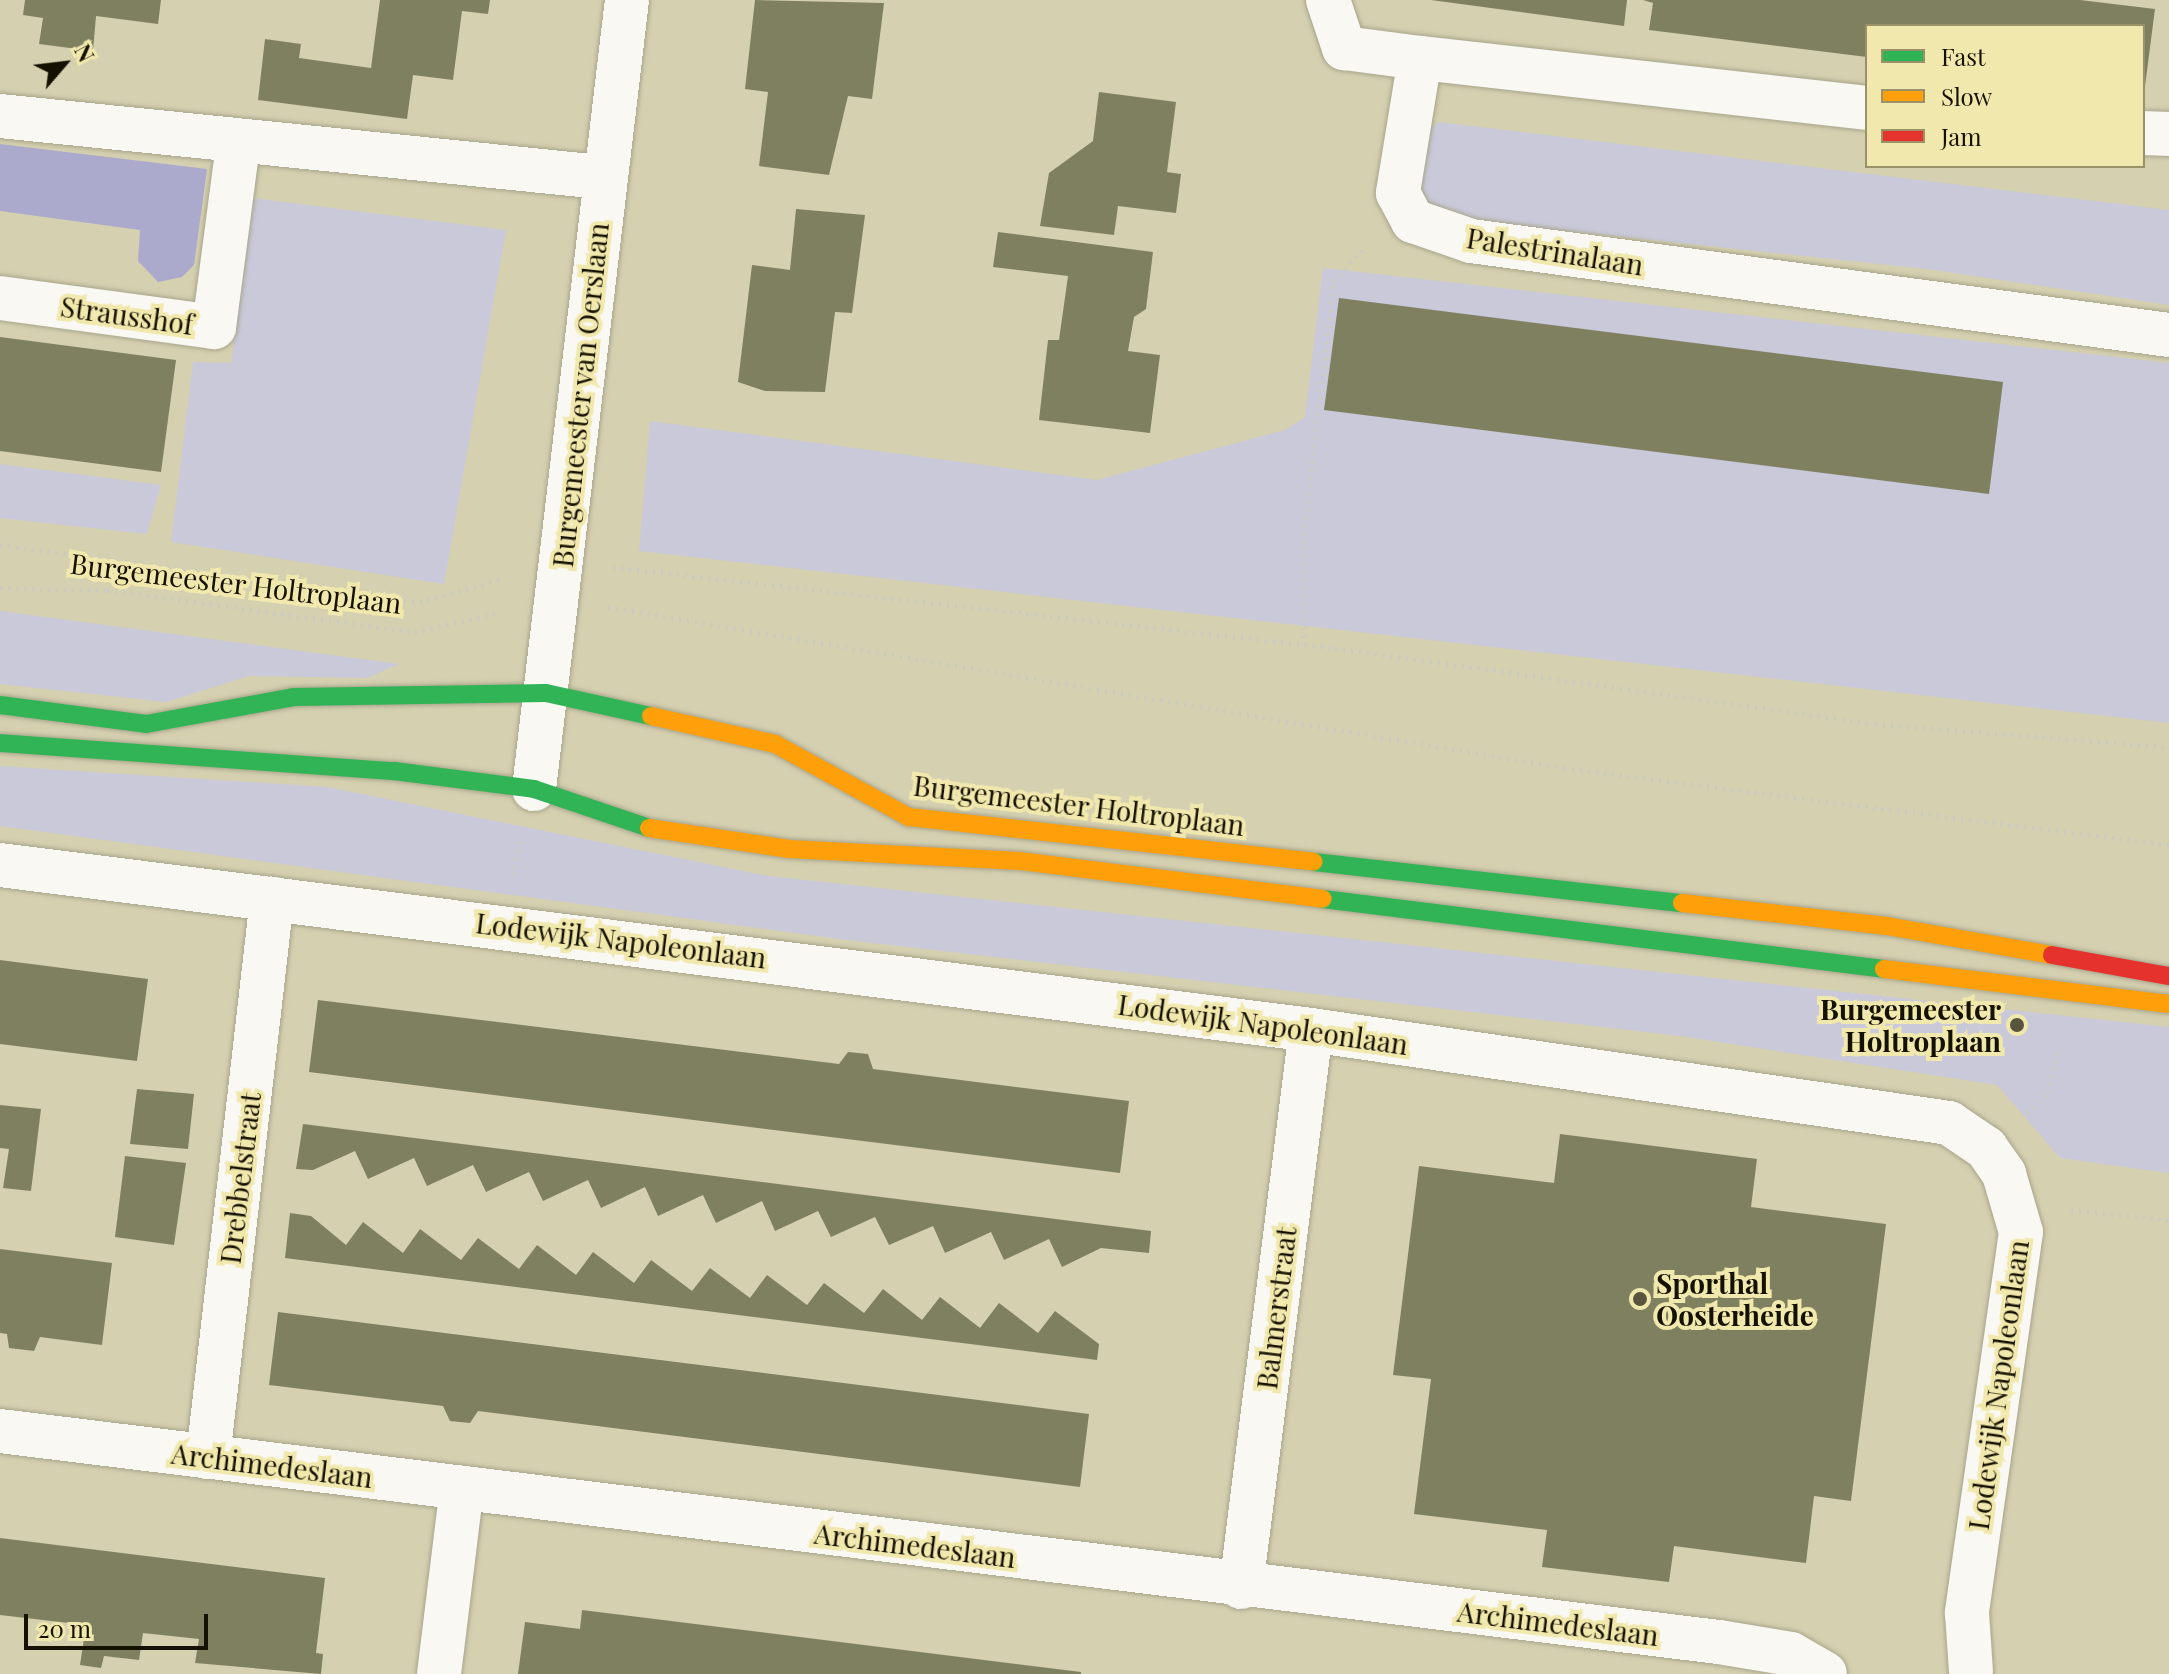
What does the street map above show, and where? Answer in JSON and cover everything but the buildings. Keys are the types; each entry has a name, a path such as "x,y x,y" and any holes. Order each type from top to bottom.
{"street":[{"name":"Burgemeester van Oerslaan","path":"534,789 561,580 601,177 627,0"},
{"path":"1328,0 1344,48 1865,108"},
{"path":"1403,202 1398,193 1420,58"},
{"path":"0,116 238,144 601,177"},
{"path":"2145,133 2169,134"},
{"name":"Strausshof","path":"0,298 214,327 238,144"},
{"name":"Palestrinalaan","path":"1403,202 1413,221 1471,241 2169,335"},
{"name":"Burgemeester Holtroplaan","path":"0,705 146,724 294,697 546,693 775,744 909,817 1887,926 2169,976"},
{"path":"0,743 394,771 534,789 649,828 789,849 1020,861 2169,1004"},
{"name":"Lodewijk Napoleonlaan","path":"0,865 1311,1030 1949,1123 1986,1148 2013,1204 2021,1232 1967,1613 1974,1673"},
{"name":"Drebbelstraat","path":"208,1457 272,899"},
{"name":"Balmerstraat","path":"1241,1587 1311,1030"},
{"name":"Archimedeslaan","path":"0,1431 1241,1587 1719,1642 1791,1654 1825,1674"},
{"path":"439,1674 462,1488"}],"path":[{"path":"1304,645 1303,542 1334,281 1403,202"},
{"path":"0,545 420,602 561,580 1304,645 1875,724 2169,747"},
{"name":"Burgemeester Holtroplaan","path":"0,588 107,590 415,632 561,580 1564,768 2169,845"},
{"path":"1986,1148 2048,1093 2058,1052"},
{"path":"2013,1204 2169,1220"}],"shaded area":[{"path":"1438,122 2169,210 2169,305 1927,269 1434,217 1417,203 1423,135"},
{"path":"0,144 207,169 194,265 182,277 158,282 138,261 140,230 0,211"},
{"path":"252,198 506,230 444,584 171,542 193,362 231,363"},
{"path":"1323,268 2169,363 2169,723 639,551 650,421 1097,480 1285,430 1305,417"},
{"path":"0,464 161,485 147,534 0,518"},
{"path":"0,611 399,664 367,678 249,676 166,702 0,684"},
{"path":"0,766 327,787 768,876 2169,1027 2169,1173 2060,1158 1997,1085 1680,1036 847,940 0,826"}],"traffic: fast":[{"path":"0,705 146,724 294,697 546,693 651,716"},
{"path":"0,743 394,771 534,789 649,828"},
{"path":"1314,862 1682,903"},
{"path":"1323,899 1884,969"}],"traffic: slow":[{"path":"651,716 775,744 909,817 1314,862"},
{"path":"649,828 789,849 1020,861 1323,899"},
{"path":"1682,903 1887,926 2052,955"},
{"path":"1884,969 2169,1004"}],"traffic: jam":[{"path":"2052,955 2169,976"}],"place":[{"name":"Burgemeester Holtroplaan","path":"2017,1025"},
{"name":"Sporthal Oosterheide","path":"1640,1299"}]}
